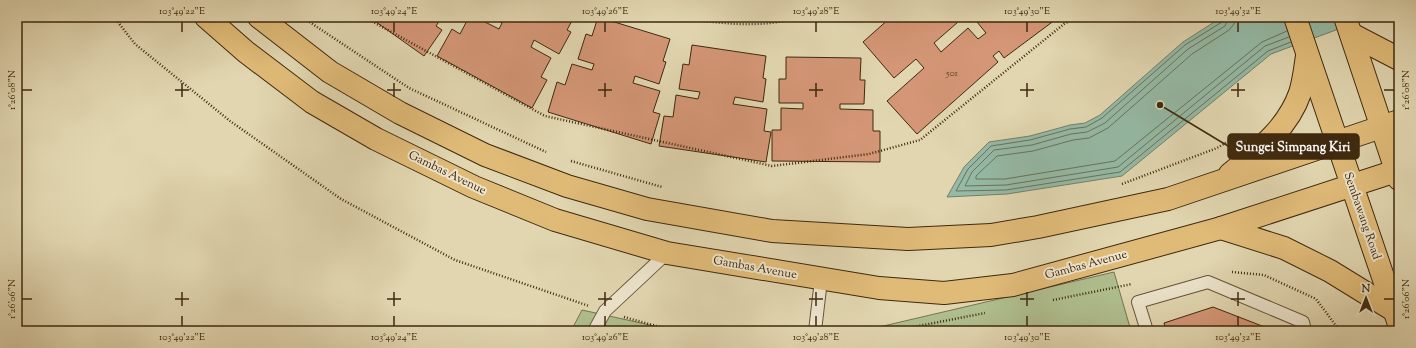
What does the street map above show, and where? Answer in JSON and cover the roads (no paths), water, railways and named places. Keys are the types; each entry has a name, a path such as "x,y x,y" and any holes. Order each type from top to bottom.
{"main road":[{"name":"Gambas Avenue","path":"206,17 246,52 312,102 376,139 474,187 548,217 666,253 821,280 878,288 944,293 1013,285 1221,228 1351,186 1398,173"},
{"path":"259,17 330,72 400,113 485,155 582,190 647,209 772,231 908,239 954,238 991,235 1038,227 1168,199 1390,124"},
{"name":"Sembawang Road","path":"1295,17 1351,186 1397,317"},
{"path":"1348,26 1399,59"},
{"path":"1348,26 1390,124 1398,173"},
{"path":"1218,183 1269,142 1285,120 1300,92 1306,53"},
{"path":"1221,228 1284,248 1330,272 1397,317"}],"lane":[{"path":"594,331 605,311 666,253"},
{"path":"815,331 821,280"},
{"path":"1147,331 1138,302 1208,282 1302,322 1305,331"}],"water":[{"path":"1222,17 1371,17 1271,54 1122,176 1007,194 947,197 964,167 989,142 1030,136 1070,125 1085,123 1100,115 1183,42"}],"place":[{"name":"Sungei Simpang Kiri","path":"1160,105"}]}
